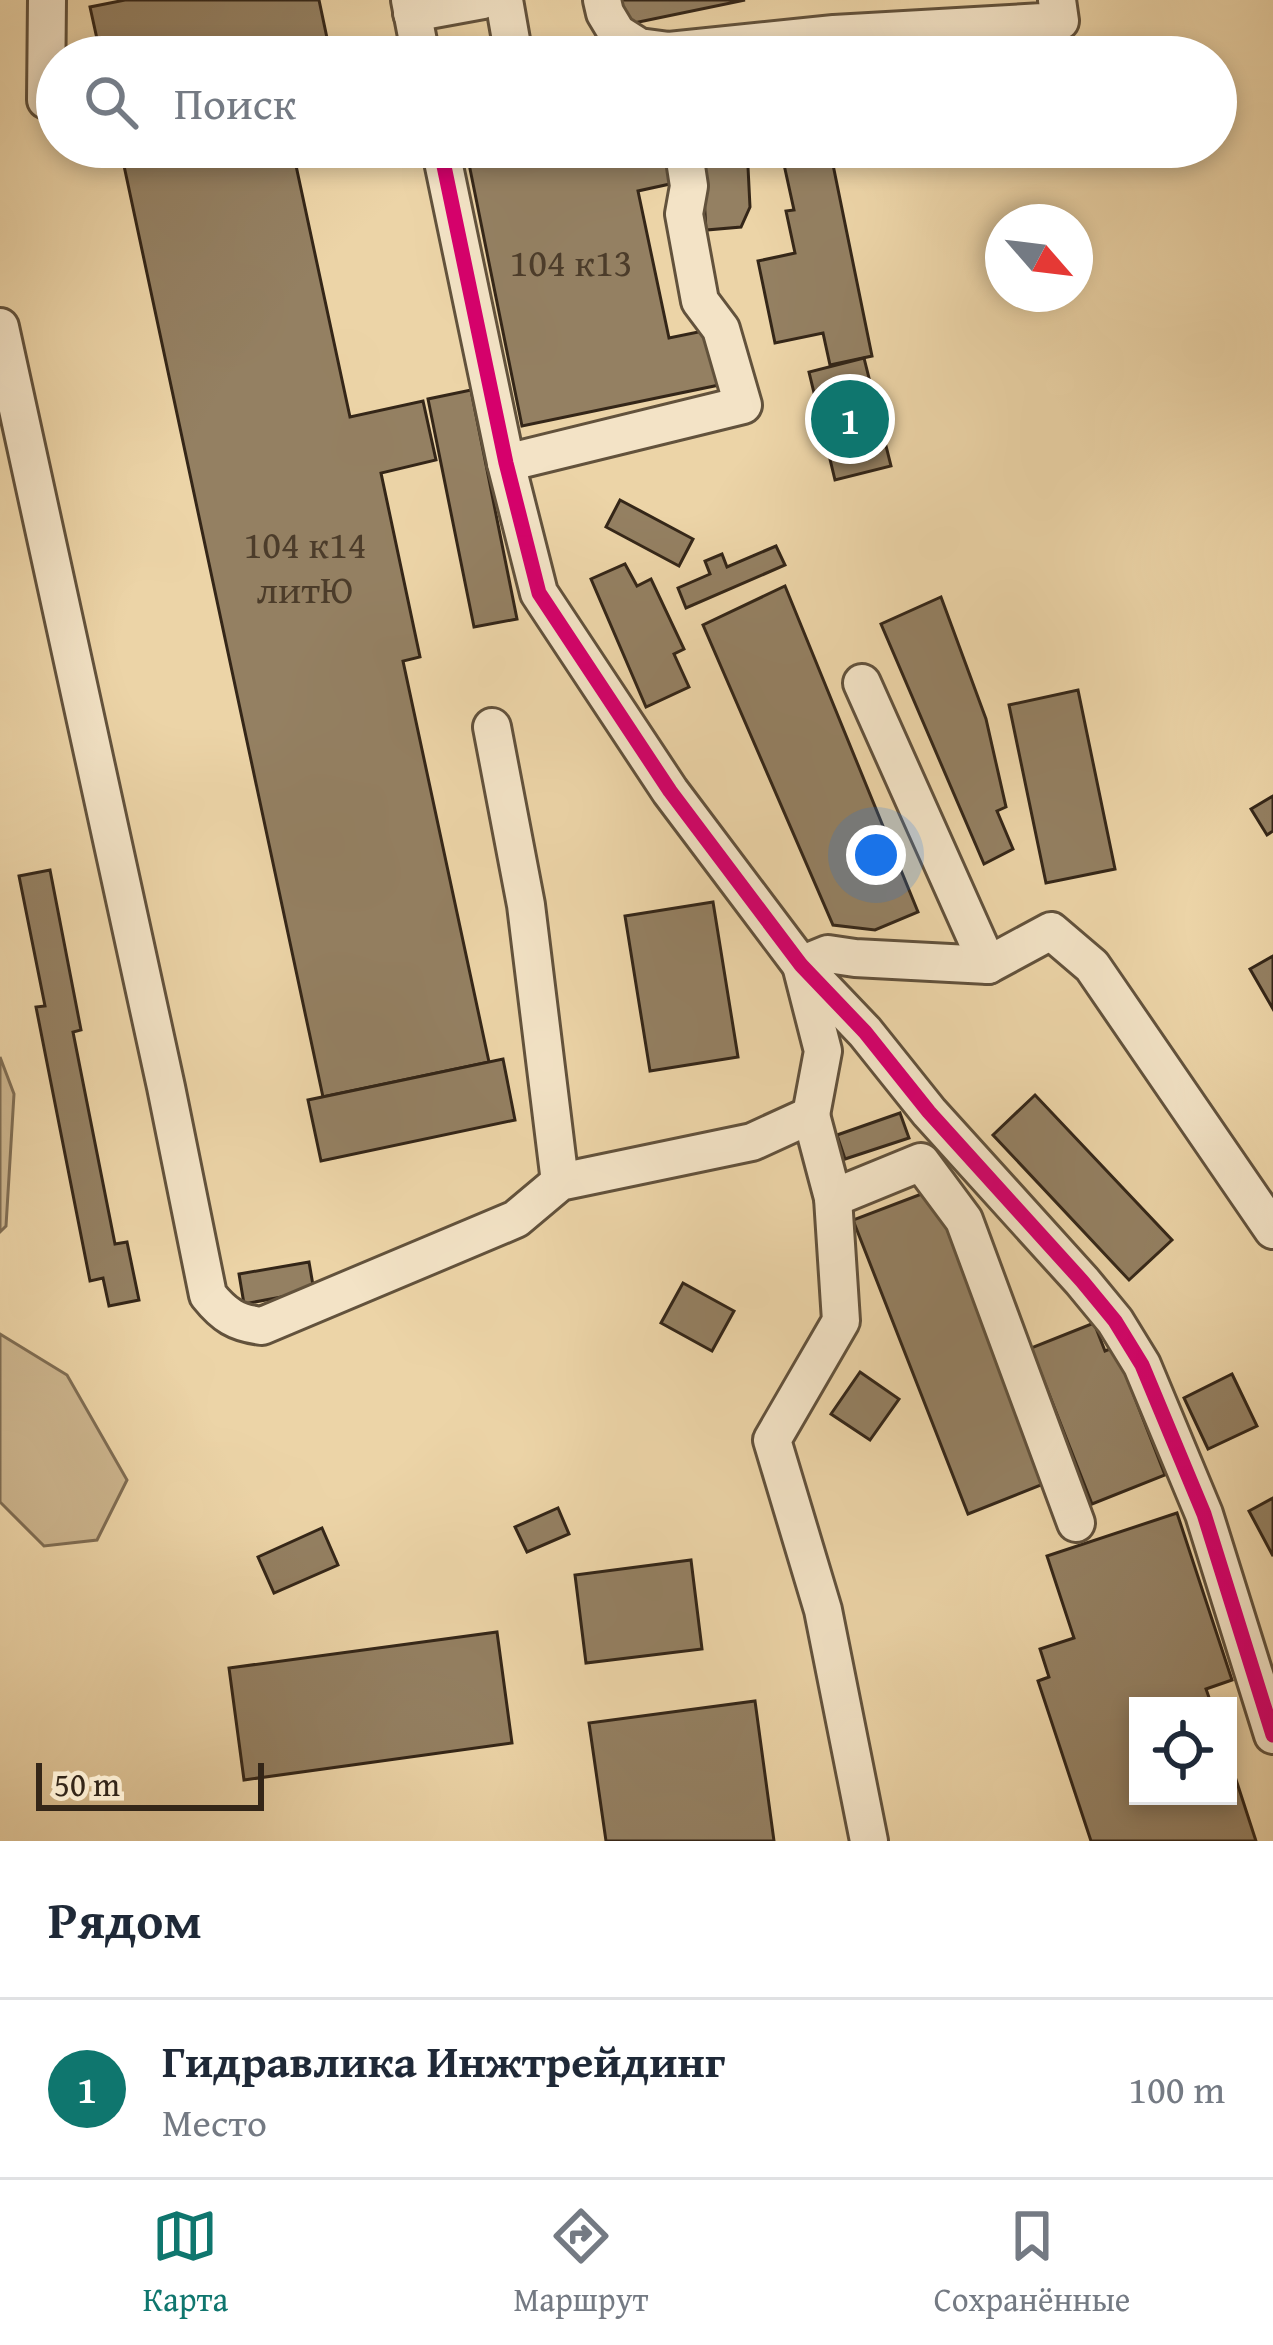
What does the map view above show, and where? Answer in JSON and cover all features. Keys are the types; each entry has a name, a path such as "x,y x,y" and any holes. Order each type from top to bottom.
{"street":[{"path":"46,0 46,36"},
{"path":"417,36 411,6 483,0"},
{"path":"504,0 510,36"},
{"path":"602,0 622,36"},
{"path":"815,36 1060,22 1057,0"},
{"path":"444,168 538,593 670,791 801,965 865,1032 929,1112 1115,1321 1142,1365 1204,1514 1273,1735"},
{"path":"506,463 743,405 721,328 700,302 683,214 688,186 685,168"},
{"path":"0,327 208,1295 223,1313 240,1323 262,1326 516,1220 560,1181 752,1142 811,1115"},
{"path":"862,683 988,965"},
{"path":"492,727 526,905 560,1181"},
{"path":"801,965 828,954 988,965 1051,931 1092,966 1273,1230"},
{"path":"801,965 823,1051 811,1115 833,1198 841,1321 772,1440 823,1610 869,1841"},
{"path":"833,1198 921,1162 964,1220 1076,1523"}],"shaded area":[{"path":"0,1057 14,1094 6,1226 0,1232"},
{"path":"0,1334 67,1375 127,1480 97,1540 44,1546 0,1502"}],"building":[{"path":"125,0 319,0 327,36 96,36 90,7"},
{"path":"619,0 745,0 629,24"},
{"path":"124,168 297,168 350,417 423,401 436,460 381,473 420,657 403,661 489,1062 323,1097"},
{"path":"470,168 676,168 679,182 638,191 669,338 708,330 719,385 522,426"},
{"path":"702,168 748,168 750,207 741,227 706,230"},
{"path":"785,168 834,168 872,356 830,365 823,333 775,343 758,261 795,253 786,211 794,210"},
{"path":"864,358 891,466 835,480 809,372"},
{"path":"471,390 517,619 474,627 428,399"},
{"path":"620,500 693,539 679,566 606,527"},
{"path":"776,546 785,565 686,608 678,588 710,574 705,561 722,554 727,567"},
{"path":"625,564 637,586 651,579 684,649 674,654 689,687 646,707 591,579"},
{"path":"785,586 918,912 875,930 833,925 703,625"},
{"path":"941,597 986,719 1006,807 997,811 1013,849 984,864 881,624"},
{"path":"1078,690 1115,869 1046,883 1009,705"},
{"path":"1273,796 1273,831 1267,835 1251,809"},
{"path":"50,870 81,1030 73,1032 115,1244 127,1242 139,1300 109,1306 103,1278 90,1281 36,1007 45,1006 19,876"},
{"path":"713,902 738,1057 650,1071 625,916"},
{"path":"1273,956 1273,1009 1250,969"},
{"path":"503,1059 515,1120 321,1161 308,1100"},
{"path":"1035,1095 1172,1240 1129,1280 993,1135"},
{"path":"900,1113 909,1138 845,1159 837,1135"},
{"path":"932,1190 1046,1483 968,1514 853,1220"},
{"path":"309,1262 314,1291 244,1304 239,1274"},
{"path":"683,1283 734,1311 712,1351 661,1323"},
{"path":"1094,1323 1105,1351 1115,1347 1165,1475 1092,1504 1031,1348"},
{"path":"860,1372 899,1399 870,1440 831,1414"},
{"path":"1232,1374 1257,1426 1208,1449 1184,1398"},
{"path":"1273,1498 1273,1556 1249,1511"},
{"path":"558,1508 569,1534 527,1552 515,1527"},
{"path":"1177,1513 1232,1680 1206,1689 1209,1697 1129,1697 1129,1805 1237,1805 1237,1783 1256,1841 1091,1841 1038,1681 1049,1677 1040,1649 1074,1638 1047,1556"},
{"path":"322,1528 338,1565 274,1593 258,1557"},
{"path":"691,1560 702,1649 586,1663 575,1575"},
{"path":"497,1632 512,1743 244,1780 229,1668"},
{"path":"755,1701 774,1841 606,1841 589,1723"}],"cycle path":[{"path":"444,168 506,463 539,593 670,791 801,965 865,1032 929,1112 1115,1321 1142,1365 1204,1514 1273,1735"}],"place":[{"name":"Гидравлика Инжтрейдинг","path":"850,419"}]}
